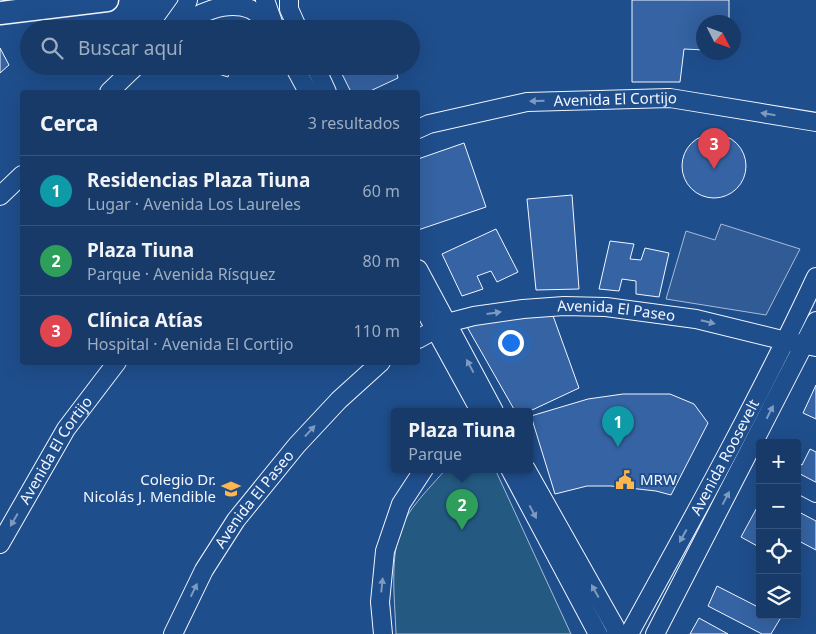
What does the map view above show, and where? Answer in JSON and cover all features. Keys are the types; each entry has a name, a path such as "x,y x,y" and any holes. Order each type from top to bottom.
{"main road":[{"path":"0,13 107,0"}],"street":[{"path":"176,20 188,0"},
{"path":"265,0 272,20"},
{"path":"288,0 289,9 294,20"},
{"path":"188,20 226,4 250,8 264,20"},
{"path":"111,90 127,75"},
{"path":"299,75 307,90"},
{"path":"319,75 326,90"},
{"name":"Avenida El Cortijo","path":"420,127 527,102 670,98 816,122"},
{"path":"0,196 20,177"},
{"path":"420,274 441,326 487,408"},
{"name":"Avenida Roosevelt","path":"629,634 732,447 816,277"},
{"path":"420,300 441,326"},
{"name":"Avenida El Paseo","path":"420,338 441,326 474,316 523,309 564,306 606,307 696,318 786,341 811,345"},
{"name":"Avenida Roosevelt","path":"655,634 754,459 811,345 816,322"},
{"name":"Avenida El Cortijo","path":"0,544 66,430 115,365"},
{"name":"Avenida El Paseo","path":"173,634 204,570 242,512 272,473 325,414 378,365"},
{"path":"732,447 754,459"},
{"path":"383,634 380,602 385,551 401,504 421,473"},
{"path":"512,473 598,634"},
{"path":"528,473 615,627 616,634"},
{"path":"799,484 816,493"}],"shaded area":[{"path":"721,224 800,249 766,315 666,299 686,231 715,240"},
{"path":"442,473 497,473 571,634 396,634 395,555 402,526 422,496"}],"building":[{"path":"632,0 729,0 729,15 696,15 696,50 684,49 680,82 632,82"},
{"path":"0,48 9,65 0,73"},
{"path":"342,75 397,75 398,78 372,90 350,90"},
{"path":"714,134 732,139 737,143 741,148 746,166 741,184 737,189 732,193 714,198 696,193 691,189 687,184 682,166 687,148 691,143 696,139"},
{"path":"464,143 486,207 420,229 420,158"},
{"path":"572,195 579,289 536,290 527,199"},
{"path":"496,229 518,272 497,282 491,271 477,276 483,289 462,296 442,254"},
{"path":"610,241 634,244 630,259 641,260 645,248 669,253 659,297 636,294 636,281 622,279 619,291 599,289"},
{"path":"552,313 579,388 533,410 533,408 513,408 466,325"},
{"path":"816,385 816,419 803,413"},
{"path":"623,394 670,394 694,404 708,423 671,495 656,491 611,486 587,486 555,494 533,422 533,415 588,399"},
{"path":"810,449 816,452 816,491 801,482 802,465"},
{"path":"756,509 756,545 741,537"},
{"path":"801,513 816,521 816,550 801,542"},
{"path":"717,586 756,606 756,619 780,619 771,634 762,634 708,606"},
{"path":"699,618 728,634 690,634"}],"place":[{"name":"Clínica Atías","path":"714,169"},
{"name":"Residencias Plaza Tiuna","path":"618,447"},
{"name":"MRW","path":"625,480"},
{"name":"Colegio Dr. Nicolás J. Mendible","path":"231,489"},
{"name":"Plaza Tiuna","path":"462,530"}]}
